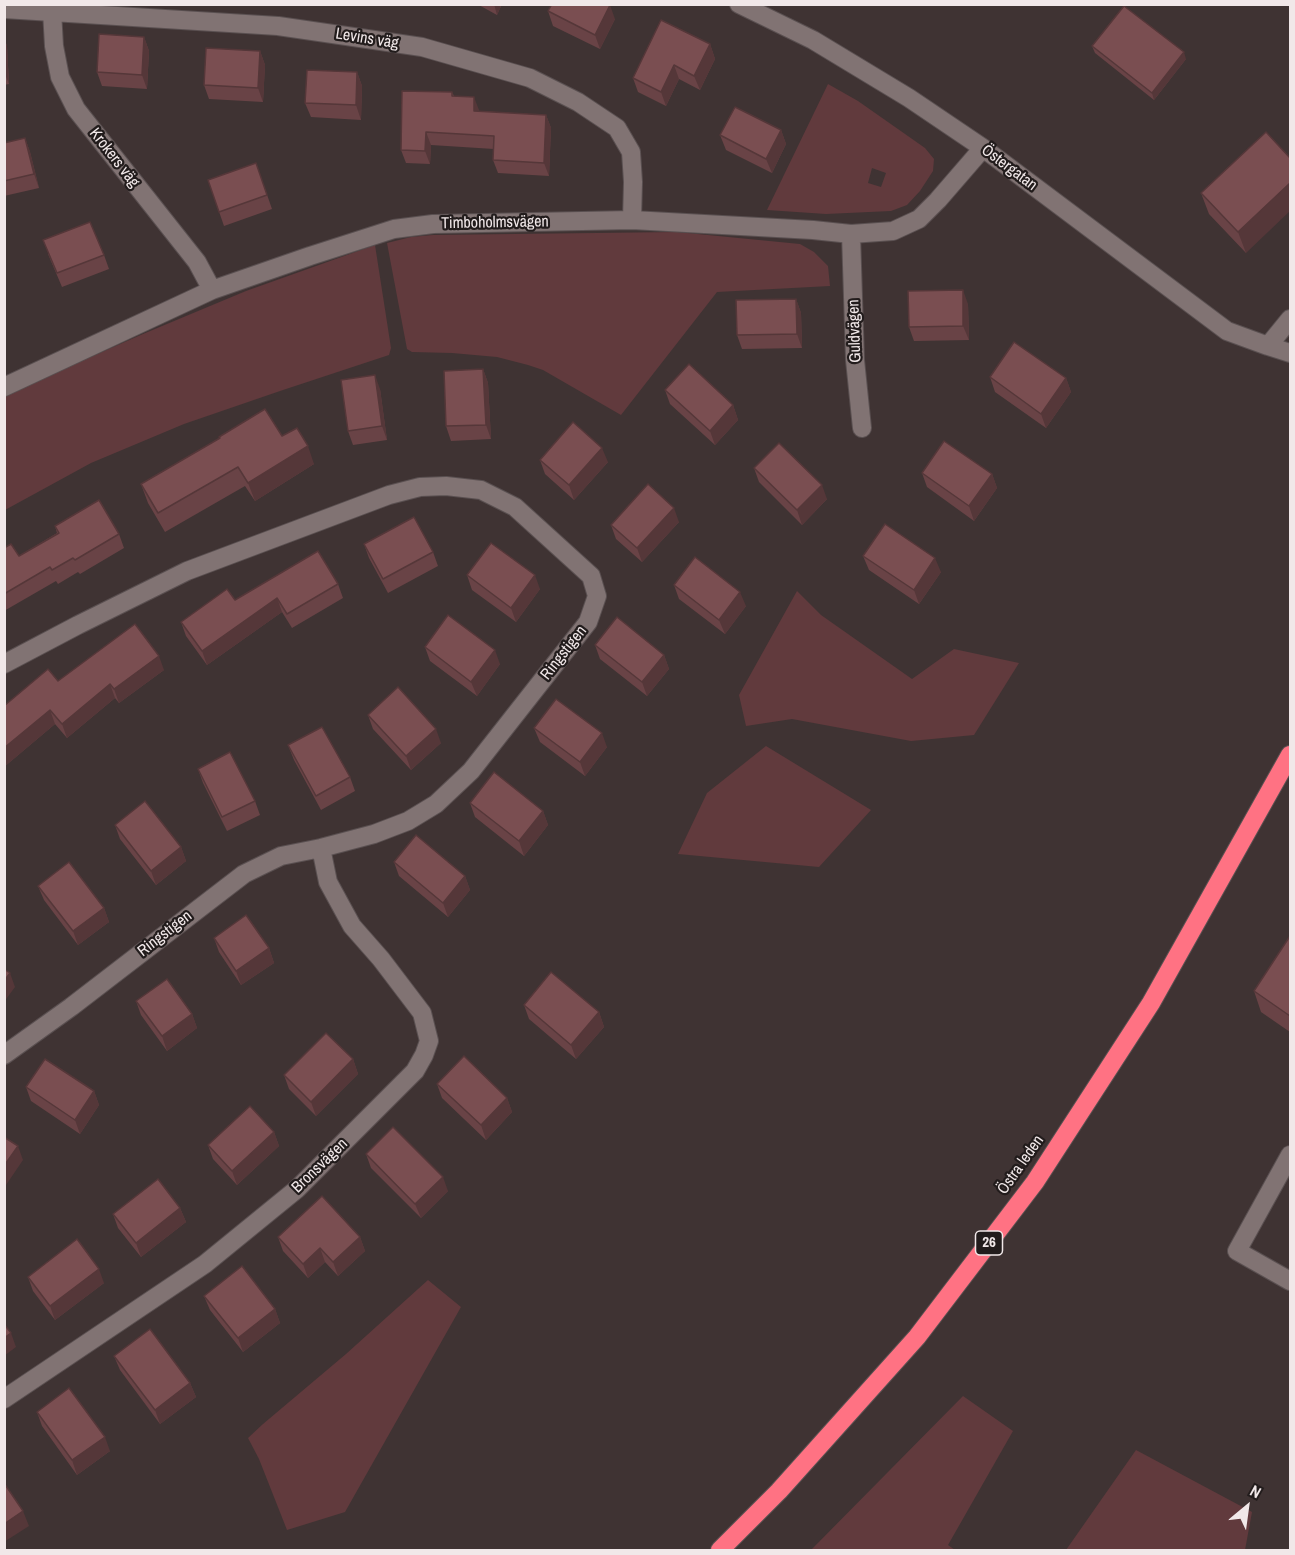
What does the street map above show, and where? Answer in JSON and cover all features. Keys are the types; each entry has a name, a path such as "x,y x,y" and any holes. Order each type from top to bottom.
{"highway":[{"name":"Östra leden","path":"720,1551 779,1491 917,1337 1035,1182 1151,1003 1290,755"}],"street":[{"name":"Östergatan","path":"739,4 813,40 909,98 983,148 1227,331 1290,353"},
{"name":"Levins väg","path":"4,9 279,26 422,47 530,78 578,102 617,128 631,152 632,220"},
{"name":"Krokers väg","path":"52,11 54,46 60,76 76,109 197,262 212,290"},
{"name":"Timboholmsvägen","path":"4,387 212,290 394,229 433,224 632,220 851,234 893,231 919,219 983,148"},
{"name":"Guldvägen","path":"851,234 855,360 862,428"},
{"path":"1268,346 1290,319"},
{"name":"Ringstigen","path":"4,664 187,571 389,495 420,487 446,486 481,490 515,507 591,576 597,596 588,622 471,771 436,804 408,821 391,828 321,848 281,856 244,874 4,1055"},
{"name":"Bronsvägen","path":"4,1399 205,1264 297,1189 415,1071 429,1041 422,1013 352,926 328,882 321,848"},
{"path":"1290,1155 1237,1251 1290,1281"}],"shaded area":[{"path":"828,84 858,101 925,148 934,159 933,171 920,191 907,205 891,211 826,214 767,210","holes":["872,168 886,173 881,187 868,183"]},
{"path":"677,232 800,244 814,252 828,266 830,286 717,292 621,415 543,370 528,365 497,357 412,352 407,349 387,243 433,235"},
{"path":"375,245 391,348 389,355 184,424 91,463 5,510 4,395 246,291"},
{"path":"797,591 821,615 912,679 954,649 1019,663 974,735 911,741 792,719 746,726 739,695"},
{"path":"766,746 871,810 819,867 678,854 707,793"},
{"path":"428,1280 461,1307 345,1512 287,1530 259,1459 248,1438"},
{"path":"963,1396 1013,1431 948,1545 955,1550 811,1550"},
{"path":"1136,1450 1252,1512 1245,1550 1066,1550"}],"building":[{"path":"552,4 610,5 595,35 548,11"},
{"path":"1124,6 1184,52 1152,93 1092,46"},
{"path":"661,20 710,44 694,76 674,65 661,92 633,78"},
{"path":"99,34 144,37 142,75 97,72"},
{"path":"206,48 260,51 258,88 204,85"},
{"path":"307,70 357,72 356,105 305,103"},
{"path":"402,91 452,92 452,96 474,97 474,111 546,115 544,163 493,160 494,136 426,132 425,151 401,150"},
{"path":"735,107 781,130 766,159 720,135"},
{"path":"1266,132 1290,158 1290,183 1238,232 1201,193"},
{"path":"25,138 34,174 4,181 4,143"},
{"path":"256,163 267,195 219,212 208,180"},
{"path":"90,222 104,255 57,273 43,240"},
{"path":"963,290 963,326 909,327 908,291"},
{"path":"796,299 797,334 737,335 736,300"},
{"path":"1014,342 1066,378 1041,414 990,377"},
{"path":"689,364 733,405 710,431 665,390"},
{"path":"483,369 486,425 446,426 444,371"},
{"path":"375,375 382,426 348,431 341,380"},
{"path":"265,409 282,436 297,428 308,446 248,483 238,467 158,513 141,484"},
{"path":"573,422 602,448 569,485 540,460"},
{"path":"944,441 992,474 969,506 922,473"},
{"path":"779,443 822,485 797,510 754,468"},
{"path":"648,484 674,508 637,548 611,525"},
{"path":"99,500 119,534 75,560 73,558 52,570 50,567 4,594 4,548 11,544 19,556 59,533 55,526"},
{"path":"414,517 433,552 383,579 364,544"},
{"path":"885,524 935,558 914,590 863,556"},
{"path":"491,543 535,575 511,608 467,575"},
{"path":"318,551 338,584 287,614 277,598 202,651 181,622 227,589 235,600"},
{"path":"695,557 740,592 719,620 674,585"},
{"path":"448,615 495,650 471,682 425,647"},
{"path":"617,617 664,655 642,682 595,645"},
{"path":"135,624 159,656 114,689 110,684 62,724 50,710 4,748 4,706 48,669 58,681"},
{"path":"398,687 436,729 406,756 368,715"},
{"path":"556,699 602,733 580,762 534,728"},
{"path":"322,727 350,777 316,796 288,745"},
{"path":"230,752 255,801 222,817 198,769"},
{"path":"494,772 543,811 519,841 470,803"},
{"path":"145,801 181,847 151,871 115,825"},
{"path":"416,835 465,876 443,903 394,862"},
{"path":"69,862 104,908 73,931 38,886"},
{"path":"246,915 269,948 236,971 214,938"},
{"path":"1290,936 1290,1016 1254,991"},
{"path":"4,969 10,973 4,981"},
{"path":"551,972 599,1012 571,1045 524,1005"},
{"path":"167,979 192,1014 162,1036 136,1001"},
{"path":"326,1033 353,1059 311,1102 284,1075"},
{"path":"464,1056 507,1098 481,1125 437,1084"},
{"path":"45,1059 94,1091 75,1120 26,1087"},
{"path":"250,1106 274,1132 232,1171 208,1145"},
{"path":"393,1127 443,1177 415,1204 366,1154"},
{"path":"4,1137 18,1146 4,1166"},
{"path":"158,1179 180,1208 136,1243 113,1214"},
{"path":"322,1196 360,1237 333,1262 320,1248 303,1264 278,1237"},
{"path":"77,1239 99,1269 50,1306 28,1277"},
{"path":"242,1266 275,1309 238,1338 204,1296"},
{"path":"4,1324 11,1333 4,1338"},
{"path":"150,1329 190,1383 155,1410 114,1356"},
{"path":"69,1388 105,1437 72,1460 37,1412"},
{"path":"4,1483 23,1511 4,1524"}]}
